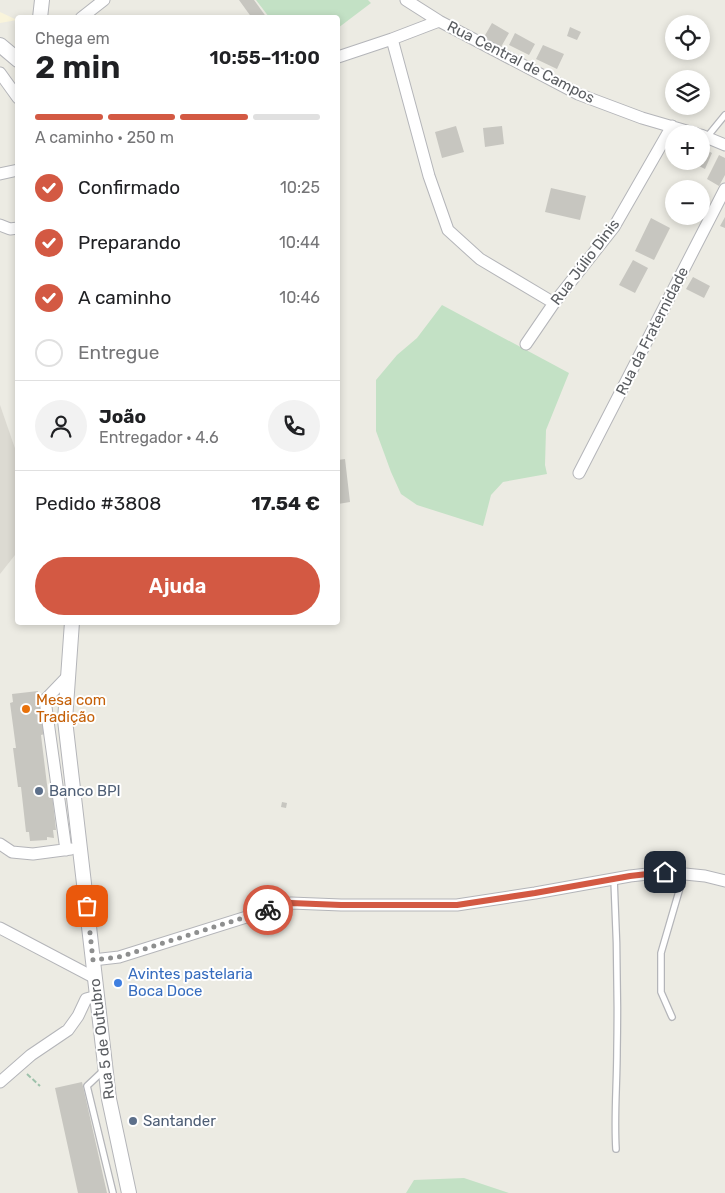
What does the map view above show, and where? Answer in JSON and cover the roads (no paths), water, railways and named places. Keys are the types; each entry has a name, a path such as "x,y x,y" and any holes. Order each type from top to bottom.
{"street":[{"path":"40,15 42,0"},
{"path":"85,15 104,0"},
{"name":"Rua Central de Campos","path":"406,0 439,21 578,94 642,118 668,125"},
{"path":"340,56 439,21"},
{"path":"392,39 429,176 448,230 480,259 554,303"},
{"path":"0,45 15,58"},
{"path":"0,73 15,94"},
{"name":"Rua Júlio Dinis","path":"526,344 554,303 614,227 665,138"},
{"name":"Rua Central de Campos","path":"710,139 725,146"},
{"path":"0,174 15,171"},
{"name":"Rua da Fraternidade","path":"579,473 725,189"},
{"path":"0,224 10,229 15,228"},
{"name":"Rua 5 de Outubro","path":"72,625 65,720 109,1099 129,1193"},
{"path":"66,850 45,700 68,676"},
{"path":"0,844 12,852 34,854 80,848"},
{"path":"93,960 119,957 291,903 457,905 614,878 665,872 725,881"},
{"path":"0,928 95,978"},
{"path":"0,1082 31,1055 68,1030 78,1016 86,999 97,996"}],"lane":[{"path":"710,128 725,115"},
{"path":"672,1016 661,992 661,954 684,874"},
{"path":"614,878 618,958 617,1090 614,1120 616,1149"},
{"path":"105,1068 87,1086 113,1193"}],"place":[{"name":"Mesa com Tradição","path":"26,709"},
{"name":"Banco BPI","path":"39,791"},
{"name":"Avintes pastelaria Boca Doce","path":"118,983"},
{"name":"Santander","path":"133,1121"}]}
